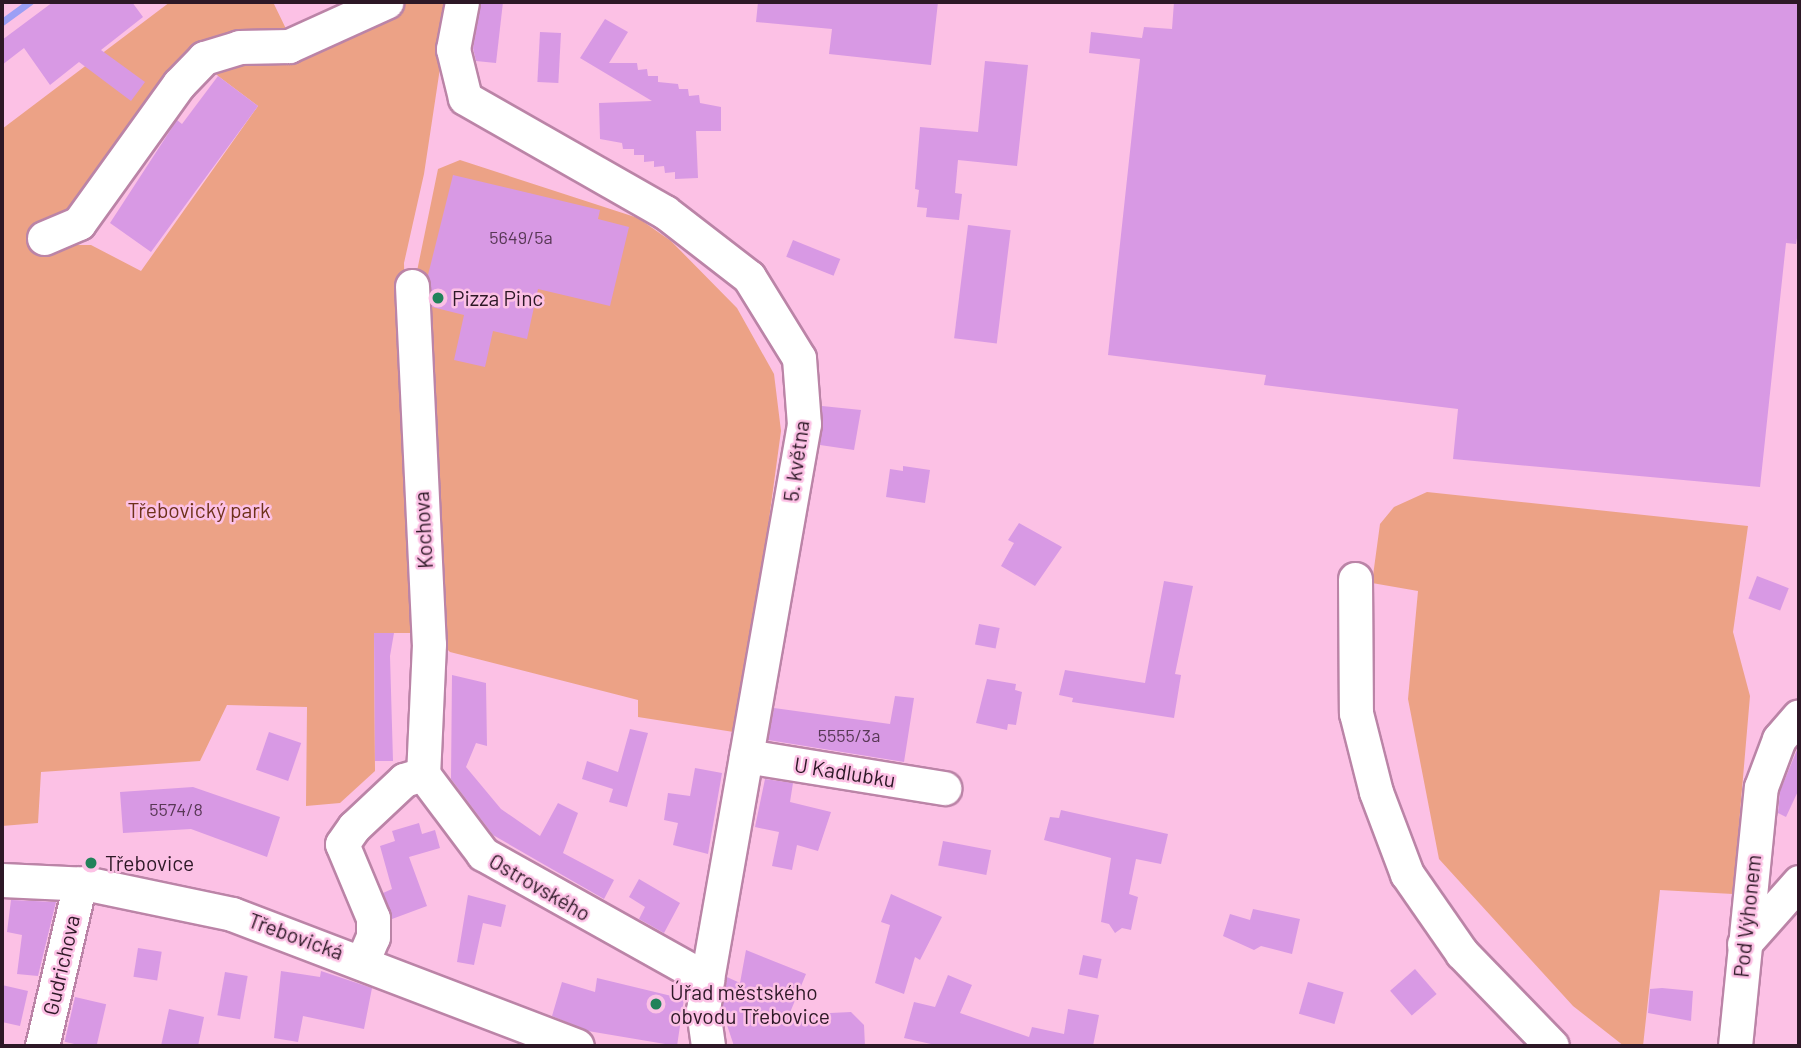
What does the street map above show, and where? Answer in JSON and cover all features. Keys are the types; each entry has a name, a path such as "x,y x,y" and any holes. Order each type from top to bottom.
{"street":[{"path":"44,238 79,223 179,84 204,58 239,47 289,46 386,2"},
{"name":"5. května","path":"462,2 453,50 465,99 665,212 749,277 799,358 804,424 707,979 703,1010 708,1046"},
{"name":"Kochova","path":"412,286 429,644 423,774"},
{"path":"1355,579 1356,713 1376,792 1407,874 1461,953 1552,1046"},
{"name":"Pod Výhonem","path":"1735,1046 1761,787 1779,739 1799,716"},
{"name":"U Kadlubku","path":"746,757 944,788"},
{"path":"363,960 373,937 373,918 342,844 354,827 404,780 423,774"},
{"name":"Ostrovského","path":"423,774 483,854 707,979"},
{"name":"Třebovická","path":"2,880 80,883 232,914 363,960 566,1045"},
{"path":"1744,944 1799,882"},
{"name":"Gudrichova","path":"42,1046 80,883"}],"green space":[{"name":"Třebovický park","path":"170,2 273,2 289,35 193,43 71,213 41,233 46,245 91,245 141,271 258,106 218,76 204,58 239,47 289,46 386,2 450,2 424,174 404,263 412,633 374,633 375,771 340,803 306,806 307,707 227,705 200,761 41,772 38,823 2,826 2,129"},
{"path":"460,160 638,218 671,241 737,308 774,374 781,431 740,733 638,717 638,700 450,652 435,637 416,276 438,169"},
{"path":"1427,492 1748,526 1733,632 1750,696 1733,894 1660,890 1643,1046 1624,1046 1573,1006 1439,859 1408,699 1418,591 1372,583 1380,524 1394,507"}],"building":[{"path":"53,2 132,2 143,17 101,50 145,82 131,101 79,62 50,85 24,48 2,65 2,40"},
{"path":"481,2 503,2 496,63 476,61 473,48"},
{"path":"758,2 938,2 931,65 829,54 832,29 756,22"},
{"path":"1174,2 1799,2 1799,226 1796,244 1786,243 1760,487 1453,459 1458,409 1264,385 1266,375 1108,355 1140,59 1089,53 1091,32 1142,38 1144,27 1172,29"},
{"path":"605,19 628,32 609,63 637,63 638,70 647,69 648,76 658,76 658,82 678,84 679,89 688,89 689,96 699,95 700,103 721,107 721,131 696,131 698,178 675,179 675,172 665,173 664,166 654,167 654,161 644,162 644,155 634,155 634,149 623,149 622,143 600,139 599,103 652,101 580,58"},
{"path":"540,32 561,33 558,83 537,82"},
{"path":"985,61 1028,65 1017,166 958,160 955,193 962,194 959,220 926,217 927,208 917,207 919,190 915,189 920,127 978,132"},
{"path":"218,76 258,106 151,252 110,223 177,120 182,124"},
{"path":"453,175 600,210 598,219 629,227 610,306 538,289 527,339 493,331 485,367 454,360 464,315 432,307 428,275"},
{"path":"968,225 1011,230 997,343 954,338"},
{"path":"793,240 840,259 834,276 786,257"},
{"path":"822,406 861,410 854,450 820,445"},
{"path":"903,466 930,470 925,503 886,497 890,469 903,471"},
{"path":"1019,523 1062,547 1035,586 1001,566 1014,543 1008,540"},
{"path":"1757,576 1789,588 1780,611 1748,598"},
{"path":"1164,581 1193,586 1175,674 1181,675 1174,718 1072,702 1073,698 1059,695 1065,670 1145,683"},
{"path":"979,624 1000,628 996,649 975,645"},
{"path":"374,633 394,633 390,656 393,761 375,761"},
{"path":"452,675 486,683 487,746 476,743 466,767 501,809 540,836 558,803 578,813 563,853 614,880 604,899 493,835 451,779"},
{"path":"987,679 1016,684 1015,690 1022,692 1016,725 1008,724 1007,730 976,723"},
{"path":"895,696 914,698 904,762 768,740 774,708 890,724"},
{"path":"630,729 648,733 627,807 609,802 613,789 582,779 587,761 618,772"},
{"path":"269,732 301,743 288,781 256,770"},
{"path":"1799,745 1799,789 1786,817 1778,813 1780,791"},
{"path":"695,768 722,773 708,854 673,845 678,823 664,820 668,793 690,796"},
{"path":"765,779 793,783 790,802 831,812 818,851 797,845 792,870 772,866 779,832 755,827"},
{"path":"193,787 280,817 267,857 191,829 123,833 120,792"},
{"path":"1061,810 1168,834 1161,864 1136,859 1129,894 1138,897 1131,930 1122,928 1115,933 1109,924 1101,922 1111,858 1044,840 1050,817 1059,818"},
{"path":"419,823 422,834 435,830 440,848 409,857 427,906 392,919 383,893 392,889 380,846 395,841 392,831"},
{"path":"943,841 991,850 986,875 938,866"},
{"path":"639,879 680,903 664,933 639,919 645,907 629,897"},
{"path":"891,894 942,917 920,960 915,957 904,994 875,983 890,925 881,922"},
{"path":"468,895 506,905 501,927 483,923 474,965 457,962"},
{"path":"11,900 56,902 38,976 17,974 22,935 7,932"},
{"path":"1253,909 1300,919 1292,954 1261,946 1254,950 1223,936 1230,914 1250,920"},
{"path":"138,948 162,952 157,980 133,977"},
{"path":"746,950 806,974 789,1015 851,1012 864,1025 865,1046 734,1046 722,1010 727,977 740,983"},
{"path":"1083,955 1102,959 1097,979 1079,975"},
{"path":"1415,969 1437,994 1412,1016 1390,991"},
{"path":"281,971 320,977 321,971 372,988 364,1029 303,1016 298,1042 274,1038"},
{"path":"225,972 248,976 240,1019 217,1015"},
{"path":"948,975 972,985 960,1013 1029,1037 1032,1027 1064,1034 1068,1009 1099,1015 1093,1046 940,1046 904,1038 914,1002 935,1007"},
{"path":"597,978 684,999 677,1046 588,1031 552,1016 562,982 595,992"},
{"path":"1308,982 1344,992 1334,1024 1299,1014"},
{"path":"2,985 28,991 20,1026 2,1022"},
{"path":"1650,989 1693,991 1691,1021 1648,1013"},
{"path":"75,997 106,1004 97,1046 65,1042"},
{"path":"169,1009 204,1017 198,1046 161,1046"}],"waterway":[{"path":"2,22 30,2"}],"place":[{"name":"Pizza Pinc","path":"438,298"},
{"name":"Třebovice","path":"91,863"},
{"name":"Úřad městského obvodu Třebovice","path":"656,1004"}]}
